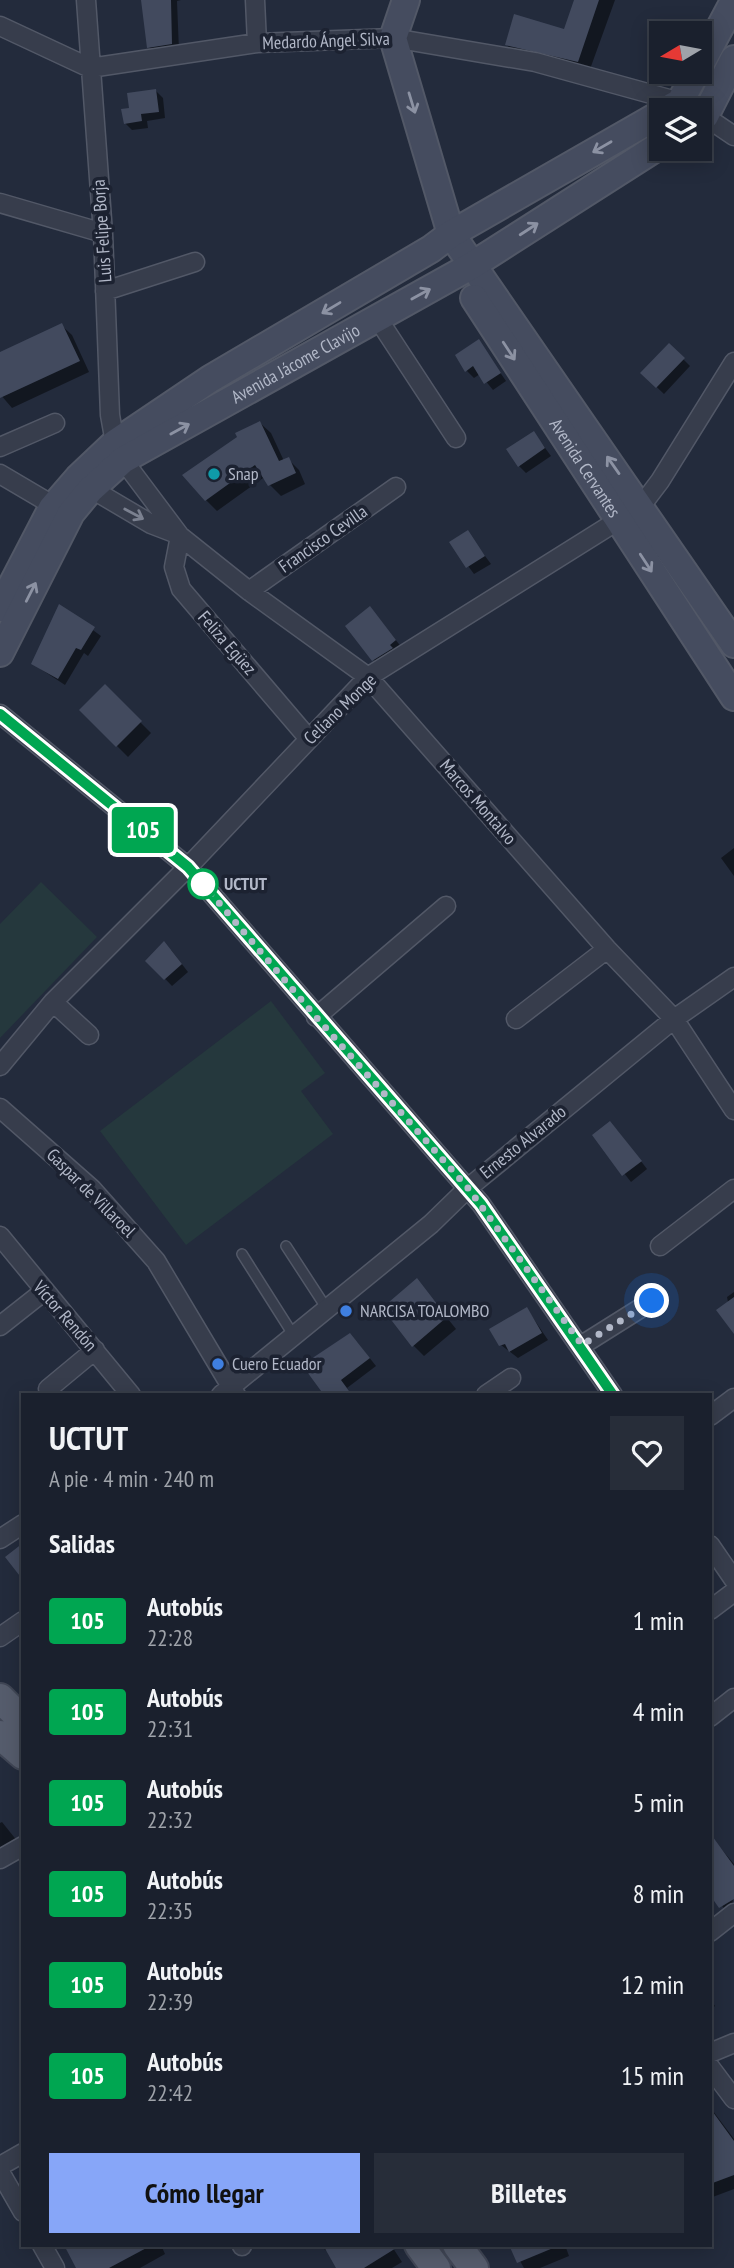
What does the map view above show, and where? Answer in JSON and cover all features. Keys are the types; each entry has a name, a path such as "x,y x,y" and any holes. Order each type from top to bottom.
{"main road":[{"path":"0,1698 21,1719"},
{"path":"0,1735 21,1753"},
{"path":"420,2247 436,2268"},
{"path":"458,2247 474,2268"}],"street":[{"name":"Luis Felipe Borja","path":"86,0 103,233 110,415 119,452"},
{"path":"256,0 257,43"},
{"path":"393,38 406,0"},
{"path":"712,42 734,1"},
{"path":"0,26 90,68"},
{"name":"Medardo Ángel Silva","path":"90,68 257,43 393,38 536,62 649,99"},
{"name":"Avenida Cervantes","path":"393,38 451,234 449,257 465,270 641,506 734,643"},
{"path":"699,98 734,59"},
{"name":"Medardo Ángel Silva","path":"712,125 734,136"},
{"name":"Avenida Jácome Clavijo","path":"0,608 62,510 84,484 119,452 210,379 419,256 451,234 649,132"},
{"name":"Avenida Jácome Clavijo","path":"119,452 378,319 465,270 649,153"},
{"path":"0,203 103,233"},
{"path":"105,291 195,262"},
{"name":"Avenida Cervantes","path":"465,270 619,522 731,684"},
{"path":"378,319 456,438"},
{"name":"Celiano Monge","path":"0,1066 53,1002 188,867 368,677 641,506 660,481 734,362"},
{"path":"0,447 55,423"},
{"name":"Marcos Montalvo","path":"119,452 180,536"},
{"path":"0,474 62,510"},
{"name":"Marcos Montalvo","path":"84,484 180,536 249,591 368,677 607,949 674,1019 734,1110"},
{"name":"Francisco Cevilla","path":"249,591 396,487"},
{"name":"Avenida Jácome Clavijo","path":"0,653 62,510"},
{"name":"Feliza Egüez","path":"180,536 174,567 181,589 309,739"},
{"path":"0,714 188,867 316,1017 468,1188 582,1345 612,1393"},
{"path":"316,1017 446,906"},
{"path":"516,1019 607,949"},
{"name":"Ernesto Alvarado","path":"230,1392 431,1224 468,1188 674,1019 734,977"},
{"path":"53,1002 89,1035"},
{"name":"Gaspar de Villaroel","path":"0,1108 118,1215 156,1261 230,1392"},
{"path":"660,1246 734,1189"},
{"name":"Víctor Rendón","path":"0,1236 43,1292 129,1393"},
{"path":"0,1326 43,1292"},
{"path":"582,1345 652,1301"},
{"path":"48,1389 95,1350"},
{"path":"489,1393 511,1378"},
{"path":"712,1414 734,1398"},
{"path":"0,1539 21,1525"},
{"path":"712,1548 734,1580"},
{"path":"712,1608 734,1592"},
{"path":"0,1637 21,1622"},
{"path":"712,1715 734,1698"},
{"path":"0,1860 21,1847"},
{"path":"712,1930 734,1913"},
{"path":"712,2052 734,2043"},
{"path":"712,2070 734,2099"},
{"path":"0,2166 21,2154"},
{"path":"0,2172 21,2209"},
{"path":"43,2247 55,2268"}],"lane":[{"path":"286,1246 327,1309"},
{"path":"242,1254 294,1336"}],"green space":[{"path":"41,882 97,937 0,1038 0,924"},
{"path":"271,1001 325,1073 301,1091 333,1134 186,1245 100,1131"}],"building":[{"path":"141,0 171,0 172,44 147,48"},
{"path":"574,0 599,0 578,62 505,45 514,14 564,29"},
{"path":"156,89 159,112 141,114 142,121 124,124 121,109 129,108 127,93"},
{"path":"62,323 80,361 0,398 0,352"},
{"path":"479,339 501,373 484,384 473,366 465,372 455,355"},
{"path":"669,343 685,358 656,388 640,373"},
{"path":"260,421 279,461 289,457 296,473 268,486 255,465 205,501 182,475 237,437 235,433"},
{"path":"534,431 545,448 518,467 506,449"},
{"path":"468,530 485,556 466,568 449,542"},
{"path":"59,604 95,627 81,650 76,648 58,679 31,664"},
{"path":"370,606 396,640 390,645 393,648 372,661 345,626"},
{"path":"105,684 142,721 116,747 79,710"},
{"path":"164,941 182,964 164,980 145,961"},
{"path":"610,1121 642,1161 622,1176 592,1135"},
{"path":"417,1278 447,1317 412,1347 382,1308"},
{"path":"734,1297 734,1334 716,1310"},
{"path":"527,1307 542,1333 509,1352 505,1344 499,1346 489,1329"},
{"path":"350,1333 370,1358 341,1380 351,1393 323,1393 302,1365"},
{"path":"21,1545 21,1577 5,1557"},
{"path":"712,1836 734,1866 734,1899 719,1908 712,1898"},
{"path":"712,2111 734,2141 734,2175 712,2183"},
{"path":"65,2247 148,2247 109,2268 76,2268"},
{"path":"324,2247 398,2247 364,2268 336,2268"},
{"path":"510,2247 556,2247 517,2263"}],"bus line":[{"name":"105","path":"0,714 188,867 481,1204 582,1345 612,1393"}],"place":[{"name":"Snap","path":"214,474"},
{"name":"UCTUT","path":"203,884"},
{"name":"NARCISA TOALOMBO","path":"346,1311"},
{"name":"Cuero Ecuador","path":"218,1364"}],"route":[{"path":"203,884 316,1017 468,1188 582,1345 652,1301"}]}
